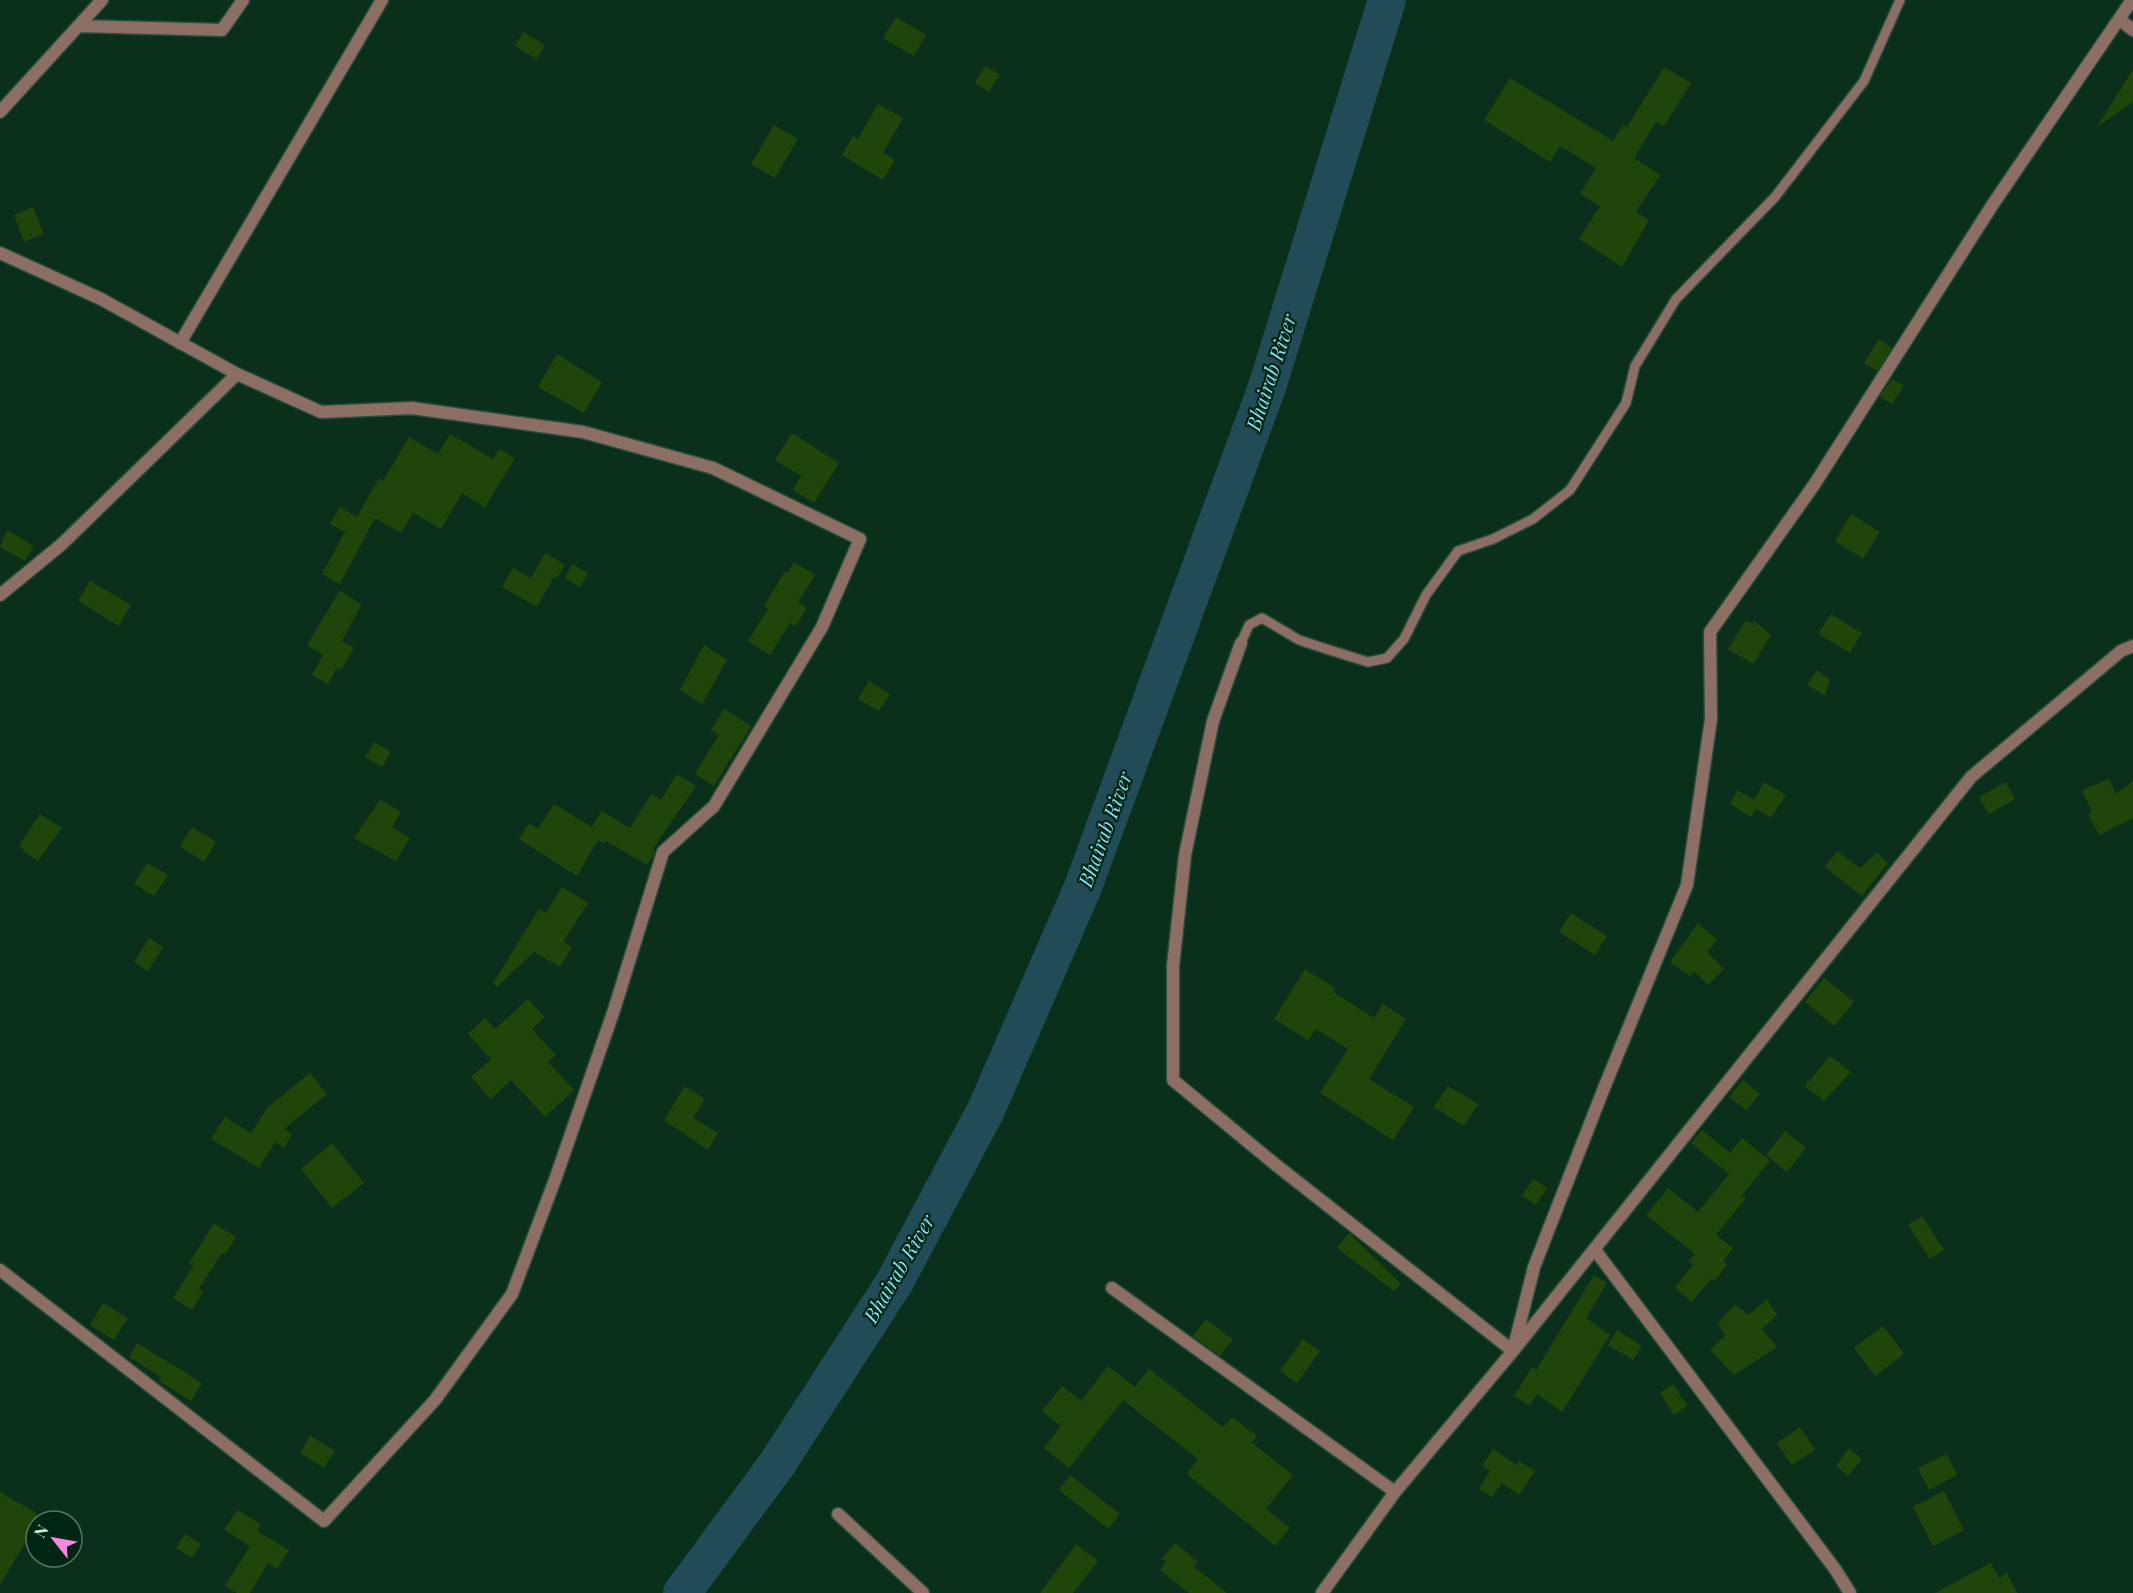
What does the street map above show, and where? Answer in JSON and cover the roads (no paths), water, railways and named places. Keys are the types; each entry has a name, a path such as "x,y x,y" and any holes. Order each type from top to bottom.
{"street":[{"path":"0,111 102,0"},
{"path":"78,26 222,30 243,0"},
{"path":"180,343 382,0"},
{"path":"1513,1351 1534,1267 1687,885 1711,719 1710,632 1814,485 1993,204 2132,0"},
{"path":"2119,19 2133,30"},
{"path":"0,253 101,299 237,374 321,411 412,408 583,432 714,468 860,539 822,627 714,806 663,852 614,1010 556,1178 512,1294 435,1400 324,1521 0,1269"},
{"path":"0,596 62,544 237,374"},
{"path":"1241,643 1213,721 1185,855 1173,966 1173,1080 1276,1165 1513,1351"},
{"path":"1322,1593 1395,1492 1595,1250 1971,777 2121,651 2133,646"},
{"path":"1595,1250 1835,1569 1850,1593"},
{"path":"1112,1288 1395,1492"},
{"path":"838,1514 923,1593"}],"lane":[{"path":"1241,643 1249,625 1262,618 1299,640 1323,648 1368,662 1387,658 1404,639 1426,595 1458,550 1493,539 1533,519 1570,490 1626,403 1635,366 1676,299 1775,197 1864,81 1900,0"}],"waterway":[{"name":"Bhairab River","path":"682,1593 777,1464 894,1283 986,1110 1083,887 1267,387 1387,0"}]}
